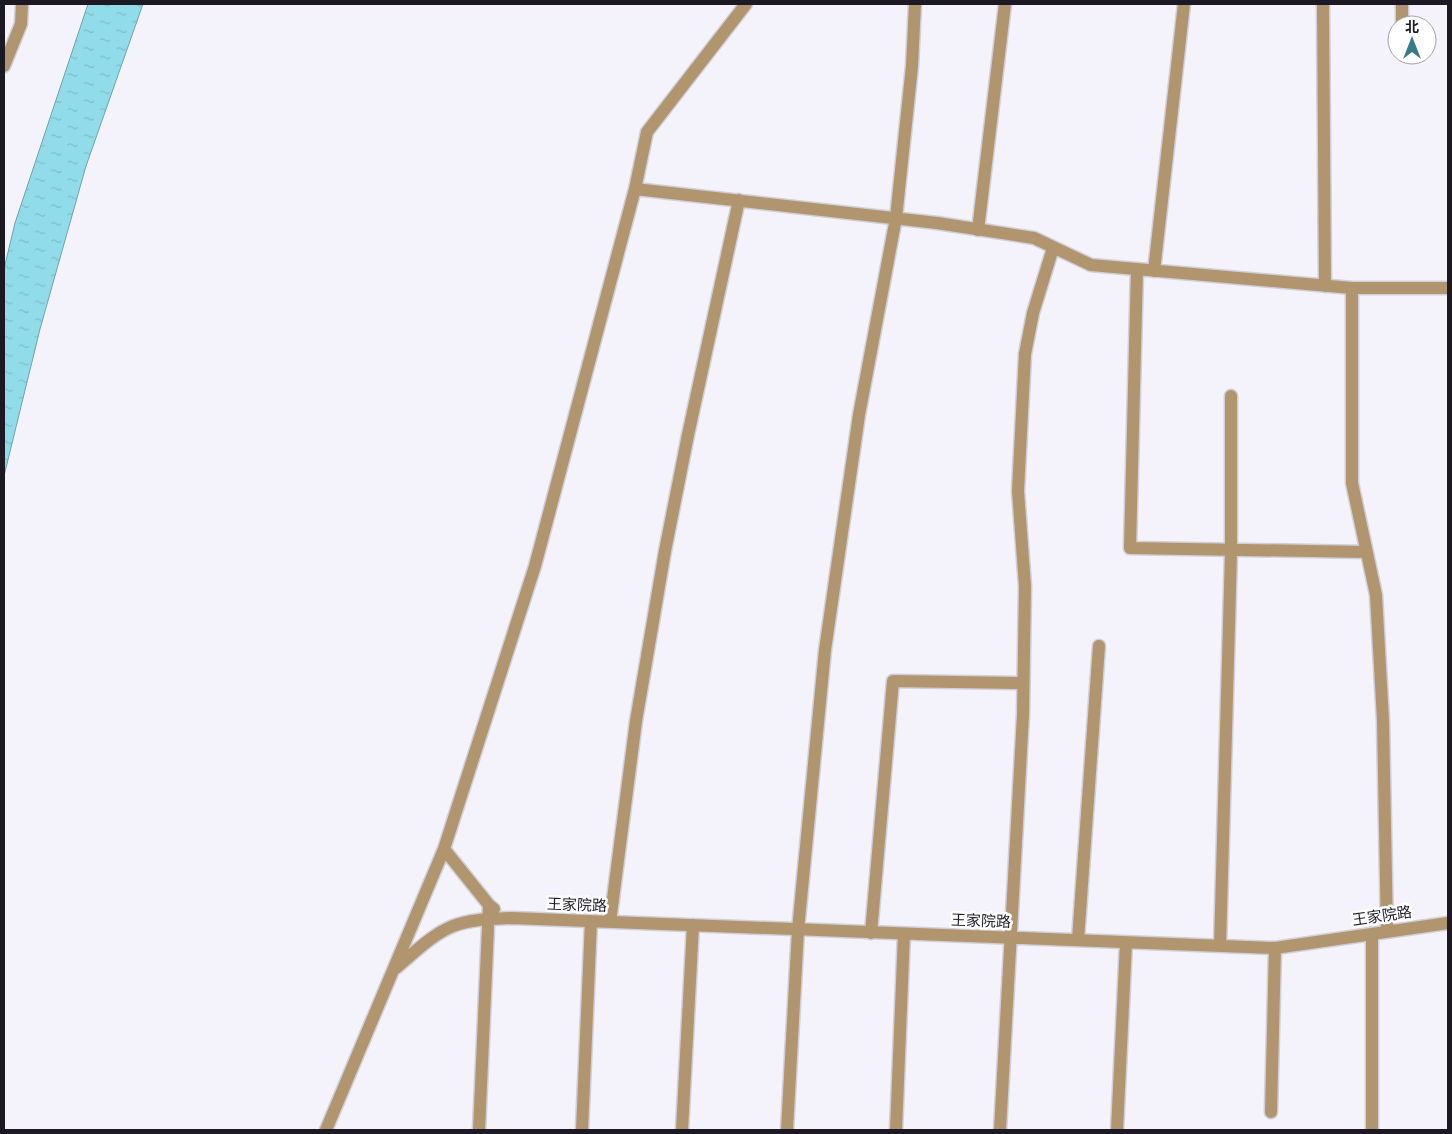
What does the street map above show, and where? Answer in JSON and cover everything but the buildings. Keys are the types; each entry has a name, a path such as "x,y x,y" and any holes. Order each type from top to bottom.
{"street":[{"path":"4,66 21,24 22,4"},
{"path":"326,1130 444,849 535,566 635,189 647,132 746,4"},
{"path":"787,1130 798,930 825,650 859,415 896,218 912,66 915,4"},
{"path":"978,230 1005,4"},
{"path":"1154,270 1184,4"},
{"path":"1323,4 1325,286"},
{"path":"635,189 937,222 1034,238 1090,265 1352,288 1448,288"},
{"path":"610,922 636,721 665,551 739,200"},
{"path":"1000,1130 1023,715 1025,586 1018,490 1025,354 1034,313 1053,248"},
{"path":"1137,269 1130,548 1366,552"},
{"path":"1352,288 1352,483 1376,595 1382,710 1387,932"},
{"path":"1220,946 1231,549 1231,396"},
{"path":"1078,940 1099,646"},
{"path":"871,932 893,681 1023,683"},
{"path":"444,849 488,905 512,918"},
{"path":"480,1130 488,905"},
{"name":"王家院路","path":"393,970 427,942 453,926 476,920 512,918 1275,948 1448,923"},
{"path":"582,1130 591,921"},
{"path":"682,1130 693,926"},
{"path":"896,1130 904,934"},
{"path":"1372,934 1372,1130"},
{"path":"1117,1130 1126,943"},
{"path":"1271,1112 1275,948"}],"water":[{"path":"88,4 143,4 86,166 40,329 4,476 4,269 15,223"}]}
